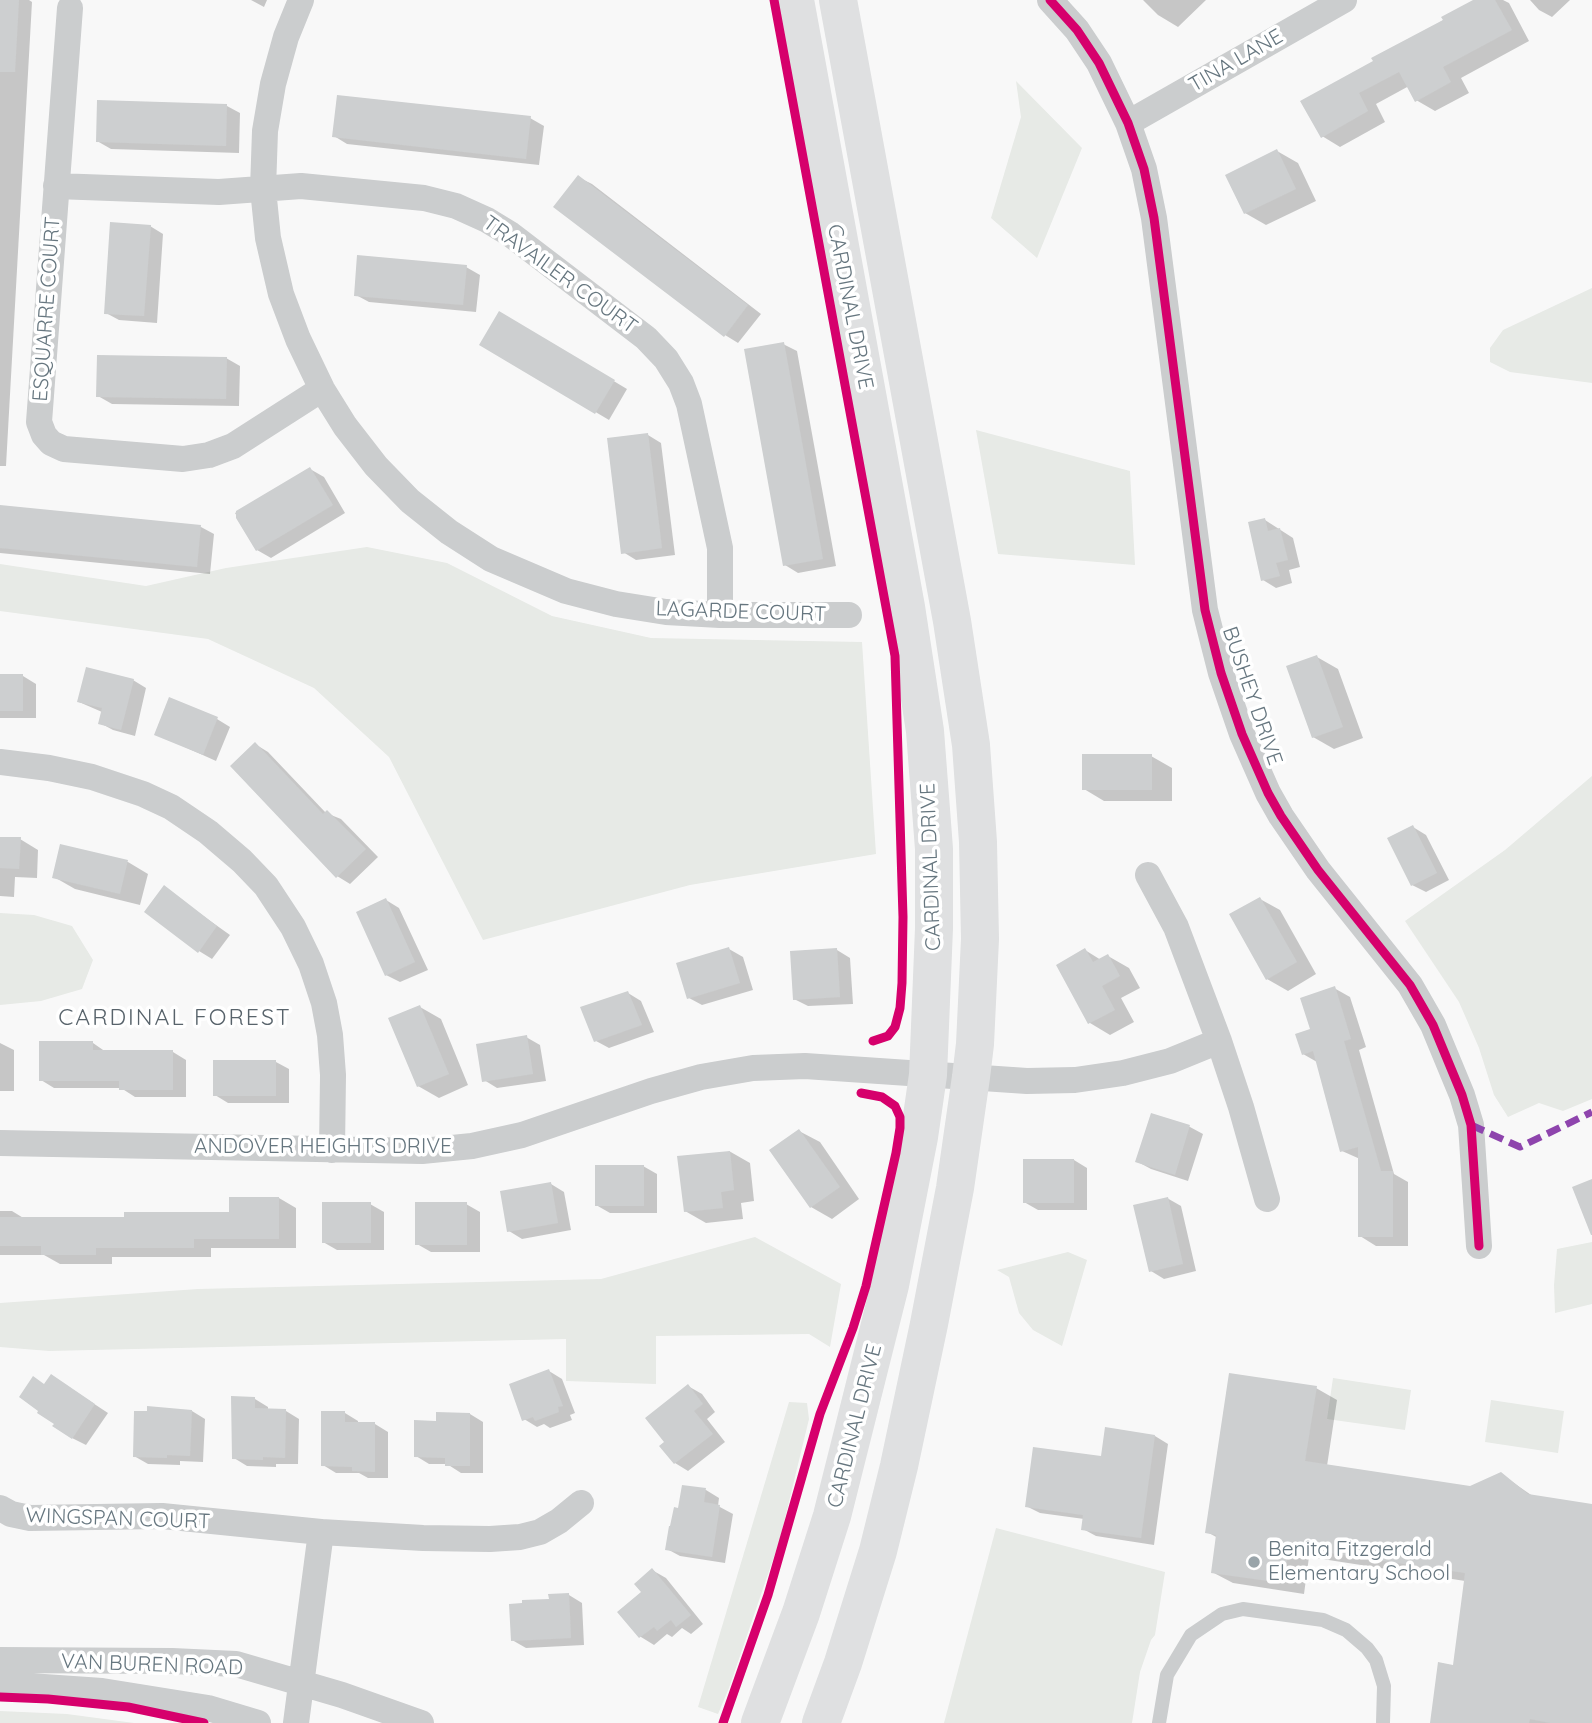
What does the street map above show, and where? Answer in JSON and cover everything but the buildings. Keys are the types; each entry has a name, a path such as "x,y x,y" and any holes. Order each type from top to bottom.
{"main road":[{"name":"CARDINAL DRIVE","path":"760,1723 808,1593 832,1516 890,1285 919,1137 928,1074 934,928 934,849 925,731 906,607 795,0"},
{"name":"CARDINAL DRIVE","path":"821,1723 874,1564 899,1466 955,1188 971,1077 980,939 978,842 971,745 952,621 838,0"}],"street":[{"name":"LAGARDE COURT","path":"301,0 286,37 273,84 265,131 263,189 268,238 281,294 298,339 322,389 376,466 449,532 491,559 566,591 616,604 666,612 720,615 849,615"},
{"name":"BUSHEY DRIVE","path":"1050,0 1077,30 1099,64 1128,123 1144,169 1154,218 1205,610 1221,673 1242,734 1281,816 1318,870 1410,985 1433,1025 1462,1095 1471,1125 1479,1246"},
{"name":"TINA LANE","path":"1128,123 1344,0"},
{"name":"ESQUARRE COURT","path":"70,8 39,422 44,435 51,443 64,449 183,459 209,455 233,446 322,389"},
{"name":"TRAVAILER COURT","path":"56,186 219,192 301,186 424,198 456,206 510,234 646,338 666,359 681,383 689,404 720,548 720,615"},
{"path":"0,762 92,777 143,794 171,807 208,832 266,886 293,927 311,964 324,1003 330,1035 332,1150"},
{"path":"1148,875 1176,927 1219,1041 1241,1107 1266,1199"},
{"name":"ANDOVER HEIGHTS DRIVE","path":"0,1143 422,1151 472,1146 522,1135 651,1091 701,1077 753,1068 805,1066 1039,1081 1075,1080 1111,1075 1170,1061 1219,1041"},
{"name":"WINGSPAN COURT","path":"0,1508 11,1514 30,1518 162,1516 321,1532 423,1538 520,1537 549,1527 581,1503"},
{"path":"296,1723 321,1532"},
{"name":"VAN BUREN ROAD","path":"0,1660 236,1664 301,1682 421,1723"},
{"name":"VAN BUREN ROAD","path":"0,1684 102,1691 208,1708 258,1723"}],"lane":[{"path":"1159,1723 1167,1675 1191,1634 1222,1614 1243,1609 1323,1620 1346,1630 1367,1648 1376,1660 1384,1686 1383,1723"}],"shaded area":[{"path":"1016,81 1082,148 1037,258 991,218 1021,117"},
{"path":"1592,288 1592,383 1510,372 1490,362 1490,348 1503,330"},
{"path":"976,430 1130,471 1135,565 998,554"},
{"path":"367,547 447,563 552,616 651,638 862,642 876,854 690,885 483,940 389,757 314,688 208,639 0,611 0,564 146,586 226,568"},
{"path":"1592,776 1592,1099 1563,1111 1539,1103 1508,1117 1494,1095 1479,1048 1459,1002 1405,921 1505,850"},
{"path":"0,913 34,915 72,926 93,960 82,989 41,1001 0,1005"},
{"path":"755,1237 841,1284 830,1347 809,1334 656,1336 656,1384 566,1381 566,1339 49,1351 0,1347 0,1303 198,1289 601,1279"},
{"path":"1592,1242 1592,1304 1555,1313 1557,1249"},
{"path":"1068,1252 1087,1260 1062,1346 1033,1330 1019,1313 1009,1277 997,1270"},
{"path":"1333,1378 1411,1390 1405,1430 1327,1419"},
{"path":"1491,1400 1564,1411 1558,1453 1485,1442"},
{"path":"789,1402 807,1403 809,1419 780,1539 718,1714 698,1707"},
{"path":"996,1528 1165,1572 1155,1635 1140,1672 1132,1723 944,1723"},
{"path":"0,1711 67,1714 134,1723 0,1723"}],"marked path":[{"path":"1471,1125 1520,1147 1592,1112"}],"cycle path":[{"path":"774,0 895,656 903,917 902,983 895,1027 888,1036 873,1041"},
{"path":"1050,0 1077,30 1099,63 1128,123 1144,169 1154,218 1205,610 1221,673 1242,734 1281,816 1318,870 1410,985 1433,1025 1462,1095 1471,1125 1479,1246"},
{"path":"723,1723 768,1595 820,1414 866,1286 896,1153 900,1117 895,1106 882,1097 861,1093"},
{"path":"0,1697 128,1707 204,1723"}],"place":[{"name":"Benita Fitzgerald Elementary School","path":"1254,1562"}],"district":[{"name":"CARDINAL FOREST","path":"175,1018"}]}
